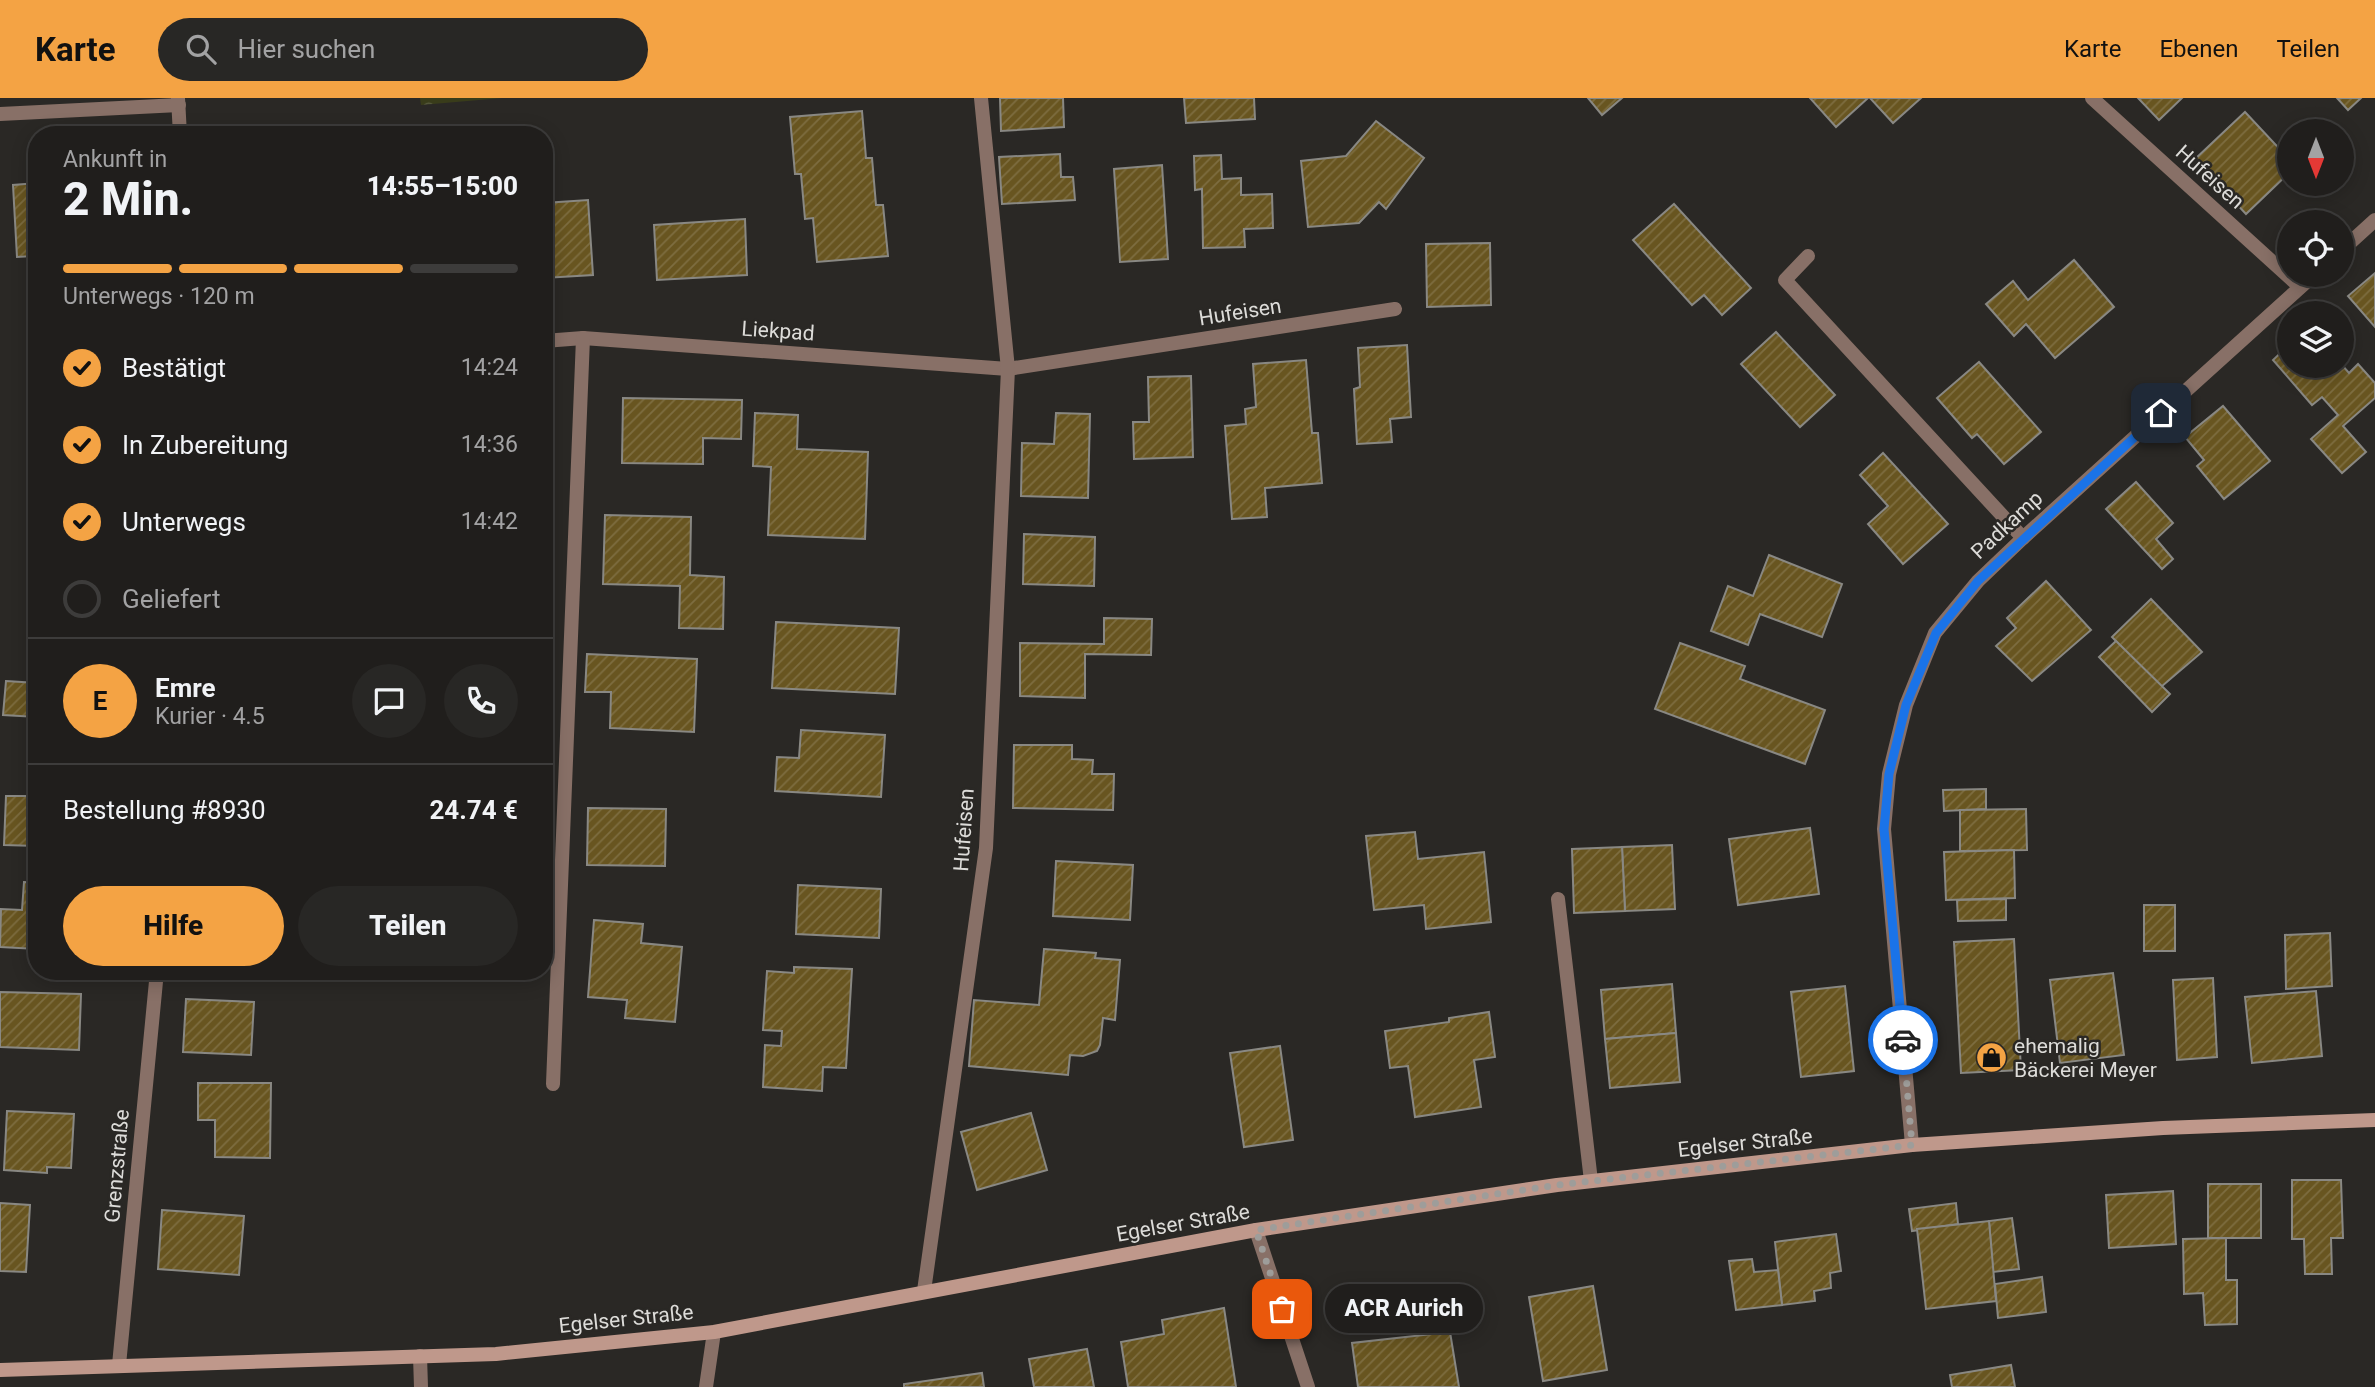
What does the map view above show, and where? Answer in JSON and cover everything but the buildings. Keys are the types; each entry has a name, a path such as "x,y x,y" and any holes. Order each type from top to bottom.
{"main road":[{"name":"Egelser Straße","path":"0,1370 496,1354 714,1332 1256,1230 1591,1181 1912,1145 2163,1128 2375,1120"}],"street":[{"name":"Hufeisen","path":"924,1291 986,848 1008,369 981,98"},
{"name":"Hufeisen","path":"2092,98 2277,266"},
{"path":"0,114 179,102 180,126"},
{"path":"2354,239 2375,220"},
{"path":"1808,256 1784,280 2023,538"},
{"name":"Padkamp","path":"1912,1145 1884,829 1889,774 1906,705 1936,633 1978,581 2023,538 2300,287"},
{"name":"Hufeisen","path":"1008,369 1395,309"},
{"name":"Liekpad","path":"553,340 583,338 1008,369"},
{"path":"553,1084 583,338"},
{"path":"1558,899 1591,1181"},
{"name":"Grenzstraße","path":"119,1365 156,980"},
{"path":"1256,1230 1308,1387"},
{"path":"706,1387 714,1332"},
{"path":"420,1356 421,1387"}],"green space":[{"path":"420,98 502,98 421,105"}],"way so far":[{"path":"1282,1309 1256,1230 1557,1185 1912,1145 1903,1040"}],"place":[{"name":"ehemalig Bäckerei Meyer","path":"1991,1058"},
{"name":"ACR Aurich","path":"1282,1309"}],"route":[{"path":"1903,1040 1884,829 1889,774 1906,705 1936,633 1978,581 2161,413"}]}
